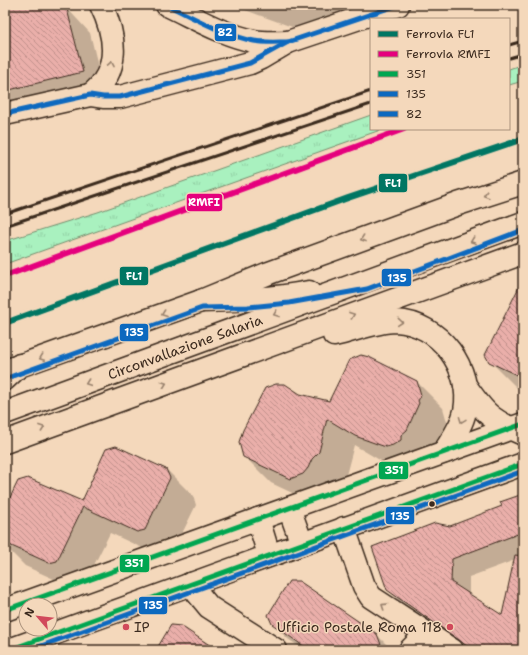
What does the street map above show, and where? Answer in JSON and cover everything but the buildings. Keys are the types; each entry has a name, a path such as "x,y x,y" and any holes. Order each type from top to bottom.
{"main road":[{"path":"90,95 102,85 109,73 113,50 109,26 101,5"},
{"path":"167,5 241,38 268,42 288,42"},
{"path":"5,114 90,95 120,97 208,75 250,63 288,42 398,5"},
{"path":"10,372 201,301 269,273 451,207 523,183"},
{"name":"Circonvallazione Salaria","path":"5,413 523,223"},
{"name":"Circonvallazione Salaria","path":"5,442 523,253"},
{"path":"479,269 523,261"},
{"path":"201,301 248,300 288,296 365,282"},
{"path":"279,342 338,334 388,322 407,323 427,330 439,338 448,347 458,365 465,385 466,400 463,417 458,429 444,452"},
{"path":"465,385 485,412 495,421 518,429"},
{"path":"5,610 444,452 518,429"},
{"path":"9,650 523,464"},
{"path":"289,508 302,544"},
{"path":"258,519 269,555"},
{"path":"344,528 364,586 371,597 452,650"},
{"path":"190,584 208,607 276,650"}],"green space":[{"path":"523,64 523,81 510,85 510,69"},
{"path":"370,115 370,130 380,130 5,264 5,241 98,212"}],"railway":[{"path":"510,45 523,41"},
{"path":"510,58 523,54"},
{"path":"5,214 370,91"},
{"path":"5,226 370,104"}],"rail line":[{"name":"RMFI","path":"5,276 401,130"},
{"name":"FL1","path":"5,323 348,198 523,139"}],"transit line":[{"name":"82","path":"167,5 231,35 262,42 288,42"},
{"name":"82","path":"5,114 90,95 120,97 250,63 288,42 398,5"},
{"name":"135","path":"7,378 202,308 248,307 289,303 367,289 523,230"},
{"name":"351","path":"5,610 523,424"},
{"name":"351","path":"9,650 523,464"},
{"name":"135","path":"30,650 523,471"}],"place":[{"name":"IP","path":"126,627"},
{"name":"Ufficio Postale Roma 118","path":"450,627"}]}
